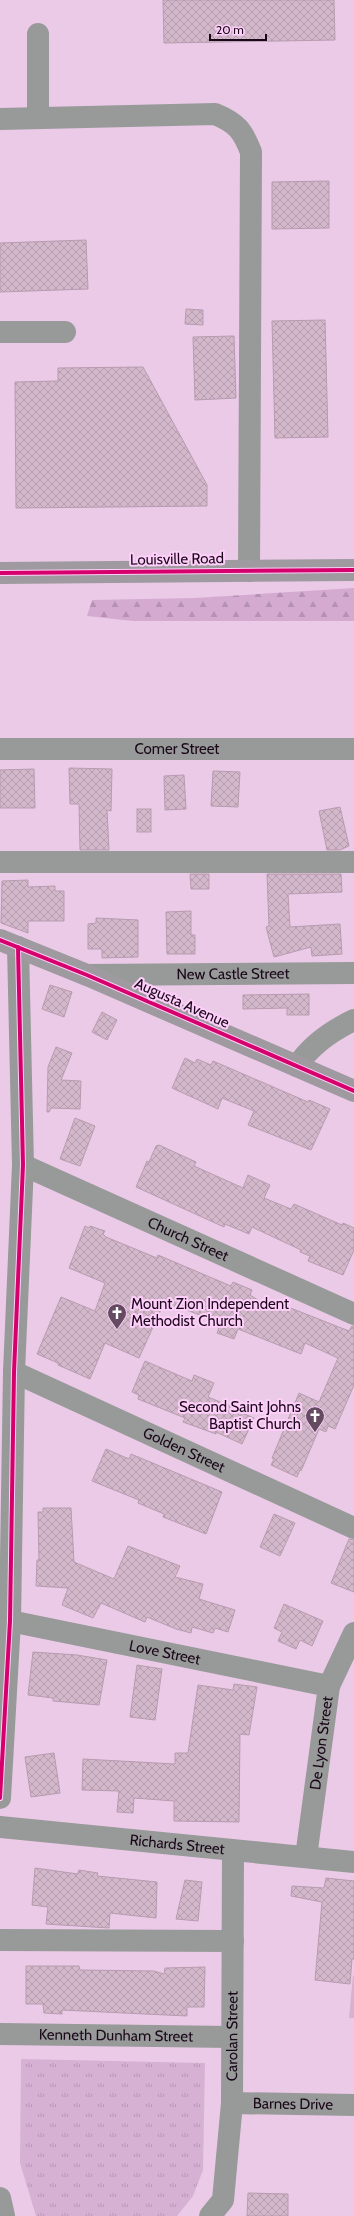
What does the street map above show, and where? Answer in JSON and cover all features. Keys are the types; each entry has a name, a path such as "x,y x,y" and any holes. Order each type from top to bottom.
{"main road":[{"name":"Louisville Road","path":"0,573 354,570"},
{"name":"Augusta Avenue","path":"9,943 87,975 354,1091"}],"street":[{"path":"38,34 38,118"},
{"path":"0,119 216,114 230,120 244,133 251,152 249,571"},
{"path":"0,332 65,332"},
{"name":"Comer Street","path":"0,749 354,749"},
{"path":"0,862 354,862"},
{"path":"0,1798 14,1372 23,1166 9,943"},
{"name":"New Castle Street","path":"87,975 354,974"},
{"path":"297,1066 304,1056 330,1031 354,1020"},
{"name":"Church Street","path":"23,1166 354,1314"},
{"name":"Golden Street","path":"14,1372 354,1528"},
{"name":"Love Street","path":"5,1621 330,1686"},
{"name":"De Lyon Street","path":"306,1857 330,1686 354,1633"},
{"name":"Richards Street","path":"0,1827 354,1862"},
{"name":"Carolan Street","path":"210,2216 223,2200 232,2103 233,1851"},
{"path":"0,1940 232,1942"},
{"name":"Kenneth Dunham Street","path":"0,2034 232,2038"},
{"name":"Barnes Drive","path":"232,2103 354,2105"},
{"path":"0,2198 4,2216"}],"green space":[{"path":"354,588 354,621 133,621 87,616 92,600 195,598"},
{"path":"353,1975 354,2018 349,2018"},
{"path":"21,2059 205,2063 203,2170 193,2196 177,2216 36,2216 20,2163"}],"building":[{"path":"163,0 334,0 335,40 164,43"},
{"path":"329,181 329,228 272,229 272,182"},
{"path":"86,240 88,289 0,292 0,243"},
{"path":"186,309 203,310 203,325 185,324"},
{"path":"325,320 328,437 275,438 272,321"},
{"path":"234,336 236,398 195,400 193,337"},
{"path":"143,367 207,485 207,506 16,508 15,382 58,381 58,368"},
{"path":"69,768 112,769 111,811 107,810 109,850 80,850 79,804 70,804"},
{"path":"34,769 35,808 0,808 0,770"},
{"path":"213,771 240,772 238,807 211,806"},
{"path":"184,775 186,809 165,810 164,776"},
{"path":"340,807 349,846 340,850 327,850 319,811"},
{"path":"137,809 151,809 151,832 137,832"},
{"path":"190,874 209,874 209,889 191,889"},
{"path":"267,874 341,874 342,892 288,894 290,927 340,924 342,954 312,956 311,947 274,957 266,927 269,926"},
{"path":"28,880 28,887 55,886 55,891 64,891 64,921 28,921 28,933 1,923 2,881"},
{"path":"191,911 191,935 195,935 195,954 167,954 166,912"},
{"path":"96,918 138,920 138,957 102,958 102,949 88,949 88,924 96,923"},
{"path":"50,985 72,992 64,1017 42,1009"},
{"path":"309,994 309,1015 287,1015 287,1008 243,1009 243,995"},
{"path":"102,1012 117,1020 107,1040 92,1032"},
{"path":"56,1047 72,1053 61,1080 81,1081 80,1109 51,1108 49,1112 47,1112 48,1067"},
{"path":"185,1058 195,1063 197,1059 211,1065 213,1061 308,1102 309,1100 330,1109 311,1150 248,1125 254,1111 222,1098 218,1109 172,1088"},
{"path":"75,1118 95,1126 80,1166 60,1159"},
{"path":"159,1145 196,1162 194,1166 243,1188 248,1175 270,1185 264,1198 291,1209 294,1204 342,1225 343,1223 354,1228 354,1250 343,1275 308,1261 310,1256 300,1252 301,1250 252,1227 249,1234 225,1224 224,1227 136,1187 147,1161 149,1162 156,1146"},
{"path":"85,1226 89,1228 90,1226 105,1231 103,1234 106,1237 157,1258 158,1255 231,1286 233,1282 252,1290 250,1295 275,1311 277,1306 282,1307 283,1305 349,1331 352,1326 354,1326 354,1385 335,1429 328,1426 326,1432 319,1429 297,1477 271,1465 274,1459 272,1458 299,1393 319,1402 338,1358 305,1343 301,1354 238,1329 234,1339 217,1333 221,1323 179,1307 177,1310 163,1305 139,1358 105,1343 90,1379 37,1354 61,1297 95,1311 105,1283 69,1268"},
{"path":"145,1361 192,1381 194,1375 214,1383 208,1397 254,1418 242,1444 216,1432 216,1434 183,1422 185,1418 138,1399 139,1395 132,1392"},
{"path":"106,1449 129,1459 131,1454 222,1492 206,1534 163,1517 164,1514 138,1503 139,1500 92,1481"},
{"path":"43,1508 71,1508 74,1562 114,1579 128,1546 180,1566 175,1577 203,1584 199,1599 235,1610 228,1632 215,1628 213,1633 192,1627 191,1633 176,1629 147,1617 145,1622 101,1603 93,1618 62,1605 68,1588 36,1586 37,1560 39,1560 38,1512 43,1512"},
{"path":"274,1514 295,1523 280,1556 260,1547"},
{"path":"349,1539 354,1540 354,1592 331,1583"},
{"path":"284,1604 323,1621 312,1646 300,1640 296,1649 278,1641 282,1632 274,1628"},
{"path":"33,1652 77,1655 107,1660 99,1705 53,1701 53,1698 28,1695"},
{"path":"137,1665 162,1669 155,1720 130,1717"},
{"path":"234,1684 257,1687 249,1735 240,1734 239,1822 174,1821 174,1801 134,1798 133,1813 117,1812 119,1791 82,1790 83,1759 175,1764 175,1753 188,1753 198,1685 233,1690"},
{"path":"54,1753 60,1793 31,1797 25,1757"},
{"path":"35,1868 78,1874 79,1870 98,1873 97,1876 157,1882 156,1918 110,1913 109,1928 46,1924 48,1907 32,1905"},
{"path":"326,1878 354,1881 354,1959 352,1959 350,1984 315,1980 322,1902 291,1896 292,1886 324,1888"},
{"path":"185,1880 202,1882 198,1921 176,1919"},
{"path":"26,1966 79,1966 80,1970 154,1971 164,1974 165,1968 205,1967 204,2007 187,2007 187,2016 62,2010 62,2014 44,2013 43,2004 26,2004"},
{"path":"248,2193 288,2194 288,2216 247,2216"}],"cycle path":[{"path":"0,573 354,570"},
{"path":"0,940 87,975 354,1091"},
{"path":"0,1798 10,1621 14,1372 23,1165 18,947"}],"place":[{"name":"Mount Zion Independent Methodist Church","path":"117,1330"},
{"name":"Second Saint Johns Baptist Church","path":"315,1433"}]}
